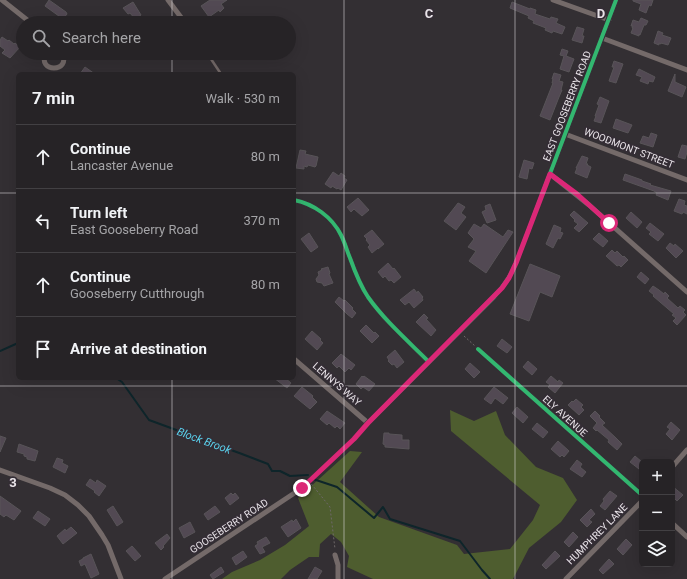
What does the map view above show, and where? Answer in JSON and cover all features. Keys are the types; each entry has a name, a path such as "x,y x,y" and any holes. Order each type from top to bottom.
{"street":[{"path":"2,0 22,16"},
{"path":"168,0 180,16"},
{"path":"553,0 609,20"},
{"name":"EAST GOOSEBERRY ROAD","path":"354,439 368,423 494,297 509,278 616,0"},
{"path":"602,38 687,70"},
{"path":"45,60 48,67 54,69 60,66 64,60"},
{"name":"WOODMONT STREET","path":"565,134 687,180"},
{"path":"550,174 589,205 687,292"},
{"path":"296,200 306,203 321,211 333,222 341,235 362,287 369,298 390,323 429,362"},
{"name":"ELY AVENUE","path":"478,349 639,492"},
{"name":"LENNYS WAY","path":"296,361 368,423"},
{"path":"675,464 687,450"},
{"path":"0,470 50,488 65,495 78,505 92,521 108,544 121,579"},
{"name":"GOOSEBERRY ROAD","path":"165,579 302,488"},
{"name":"HUMPHREY LANE","path":"566,579 639,504"},
{"path":"675,526 687,537"},
{"path":"335,555 338,565 338,579"}],"lane":[{"path":"212,60 220,72"}],"path":[{"path":"459,332 478,349"},
{"path":"302,488 354,439"},
{"path":"309,481 330,508 335,555"}],"green space":[{"path":"450,410 474,421 496,411 505,435 536,467 563,478 577,500 561,522 529,548 513,579 373,579 347,567 349,556 341,542 331,534 320,544 319,557 309,557 290,570 281,579 222,579 232,572 260,560 285,545 309,526 298,498 350,451 362,452 340,482 379,517 457,545 464,554 510,549 533,520 540,505 451,431"}],"building":[{"path":"49,0 67,14 65,16 59,16 45,6"},
{"path":"210,0 227,0 221,4 224,8 220,12 219,10 210,16 208,16 201,6"},
{"path":"633,0 653,0 646,13 639,10 641,4"},
{"path":"133,2 141,15 132,16 130,13 128,14 123,8"},
{"path":"512,2 536,10 535,14 550,19 551,17 558,19 556,23 565,27 562,34 553,31 552,33 545,30 546,28 533,23 534,21 528,18 529,16 510,8"},
{"path":"641,18 648,21 646,25 644,25 639,36 631,33 633,26 631,26 633,20 639,22"},
{"path":"577,27 584,29 582,43 572,40"},
{"path":"658,31 663,33 662,35 671,38 668,45 659,43 659,45 654,43"},
{"path":"2,37 16,44 16,51 10,58 2,53 5,50 0,46 0,40"},
{"path":"562,49 568,51 566,56 574,59 569,72 560,69 564,56 560,55"},
{"path":"614,61 623,64 616,83 609,81 614,67 612,67"},
{"path":"85,67 92,72 81,72"},
{"path":"639,69 655,77 653,82 649,81 648,84 640,81 642,77 636,75"},
{"path":"554,73 561,75 559,81 563,82 562,90 550,120 540,116 553,83 552,79"},
{"path":"675,74 675,82 686,87 682,97 668,91"},
{"path":"600,97 609,101 601,123 594,121 599,105 597,104"},
{"path":"616,119 632,125 628,133 613,128"},
{"path":"651,133 657,135 653,147 640,143 643,136 649,138"},
{"path":"682,145 687,146 685,159 678,157"},
{"path":"300,150 306,151 305,154 318,157 315,167 308,165 307,167 304,166 304,169 296,168"},
{"path":"582,156 588,158 586,164 591,167 587,178 575,173"},
{"path":"524,160 534,163 532,169 529,168 527,179 519,177"},
{"path":"333,172 339,176 341,173 347,180 341,190 332,186 331,188 325,184"},
{"path":"625,174 651,184 650,185 671,191 668,200 656,195 657,193 654,191 623,180"},
{"path":"358,198 369,210 362,216 354,209 351,212 347,207"},
{"path":"679,199 685,201 684,205 687,206 687,214 674,211"},
{"path":"458,203 465,207 461,213 466,217 456,230 444,221"},
{"path":"490,204 496,220 487,223 482,212 486,210 485,206"},
{"path":"574,211 588,223 579,232 574,228 578,224 570,215"},
{"path":"631,212 642,222 637,228 626,218"},
{"path":"650,223 664,234 658,241 649,234 651,232 646,228"},
{"path":"474,224 481,228 484,224 503,237 508,230 513,232 486,273 469,261 476,251 468,247 474,239 468,233"},
{"path":"554,225 561,228 560,232 563,233 560,239 558,238 553,248 546,244"},
{"path":"372,230 384,244 372,253 368,247 370,245 364,236"},
{"path":"309,233 318,247 311,252 301,239"},
{"path":"599,233 608,241 603,247 593,239"},
{"path":"670,243 674,246 675,244 683,251 676,258 666,248"},
{"path":"612,250 615,253 617,251 628,260 621,267 619,265 617,266 606,256"},
{"path":"388,263 401,277 394,283 391,280 389,281 385,276 383,278 378,272"},
{"path":"530,264 560,276 552,297 540,292 529,321 510,314"},
{"path":"328,267 333,283 324,286 322,283 317,282 316,279 319,275 318,272 322,270 321,269"},
{"path":"641,272 649,279 645,284 637,277"},
{"path":"653,286 664,294 665,292 669,296 667,298 678,308 680,306 685,310 683,312 686,315 677,325 673,321 676,318 672,315 674,314 649,291"},
{"path":"414,289 423,297 423,300 414,308 409,302 405,305 400,300"},
{"path":"339,297 344,301 345,300 353,308 352,309 356,313 352,318 335,302"},
{"path":"424,314 428,318 426,319 436,330 431,336 416,322"},
{"path":"366,325 379,336 372,343 360,331"},
{"path":"312,331 321,339 320,340 323,343 317,350 305,339"},
{"path":"502,339 512,347 507,353 497,346"},
{"path":"395,350 404,362 397,368 394,364 392,365 388,361 389,360 387,357"},
{"path":"341,354 355,365 351,370 349,368 345,372 339,366 337,368 332,363"},
{"path":"528,361 537,369 532,375 523,367"},
{"path":"470,363 480,372 474,378 465,369"},
{"path":"362,376 375,384 369,391 363,387 361,389 356,384"},
{"path":"551,376 558,382 559,380 563,383 555,393 548,387 550,385 546,382"},
{"path":"277,380 287,380 291,383 287,388"},
{"path":"302,387 313,396 312,397 317,402 310,409 294,396"},
{"path":"494,387 508,398 503,404 495,398 491,404 484,399"},
{"path":"576,399 583,405 581,407 584,410 579,415 568,405"},
{"path":"517,407 528,417 523,423 512,413"},
{"path":"327,411 345,423 340,429 337,426 335,428 329,423 327,425 320,419"},
{"path":"595,411 605,423 602,425 622,444 617,450 608,442 609,440 593,428 597,423 590,416"},
{"path":"671,422 680,430 672,440 666,434 670,429 667,427"},
{"path":"537,423 548,432 543,438 532,429"},
{"path":"384,433 402,435 402,440 409,440 409,449 385,447 383,444"},
{"path":"0,436 6,438 0,452"},
{"path":"558,441 569,451 564,457 562,455 560,457 551,449"},
{"path":"19,444 38,451 35,461 27,459 24,454 17,452"},
{"path":"635,456 639,459 639,469 630,462"},
{"path":"57,458 63,460 62,463 68,466 65,473 53,467"},
{"path":"577,460 582,464 580,467 586,472 582,477 570,469"},
{"path":"90,479 96,483 97,480 106,486 99,496 94,492 95,491 86,485"},
{"path":"675,488 683,495 677,501 675,499"},
{"path":"610,491 617,496 605,510 600,506 604,501 603,499"},
{"path":"231,493 233,495 235,493 239,498 230,505 225,498"},
{"path":"0,496 21,511 14,520 6,515 4,517 0,514"},
{"path":"113,506 123,522 117,526 107,510"},
{"path":"215,506 220,512 208,520 204,514"},
{"path":"591,509 595,514 589,520 592,522 587,527 580,520"},
{"path":"38,511 50,519 45,526 33,518"},
{"path":"296,519 301,528 288,537 281,527 292,520 293,522"},
{"path":"190,522 195,532 184,538 179,528"},
{"path":"71,527 77,533 63,544 57,536 65,529 66,531"},
{"path":"573,532 578,537 569,547 564,542"},
{"path":"167,534 170,538 161,550 155,543"},
{"path":"266,537 270,543 262,547 265,552 260,554 255,546 258,544 257,542"},
{"path":"626,539 632,545 623,555 617,549"},
{"path":"132,546 141,556 135,561 126,551"},
{"path":"243,551 247,557 236,565 232,558"},
{"path":"555,551 560,556 546,569 542,565"},
{"path":"91,554 99,574 91,578 85,564 81,566 79,561"},
{"path":"609,559 614,564 603,574 599,570"},
{"path":"221,567 224,572 213,579 210,575"},
{"path":"315,567 322,571 317,579 308,579"}],"waterway":[{"name":"Block Brook","path":"0,351 16,344"},
{"name":"Block Brook","path":"119,380 149,420 268,464 272,471 280,471 290,476 308,475"},
{"name":"Block Brook","path":"313,479 337,487 374,518 383,507 390,519 460,541 490,579"}],"cycle path":[{"path":"354,439 368,423 494,297 509,277 516,263 616,0"},
{"path":"296,201 322,212 333,222 344,241 358,278 368,297 389,323 429,362"},
{"path":"478,349 639,492"}],"route":[{"path":"302,488 354,439 368,423 502,288 514,268 550,174 565,184 609,223"}]}
